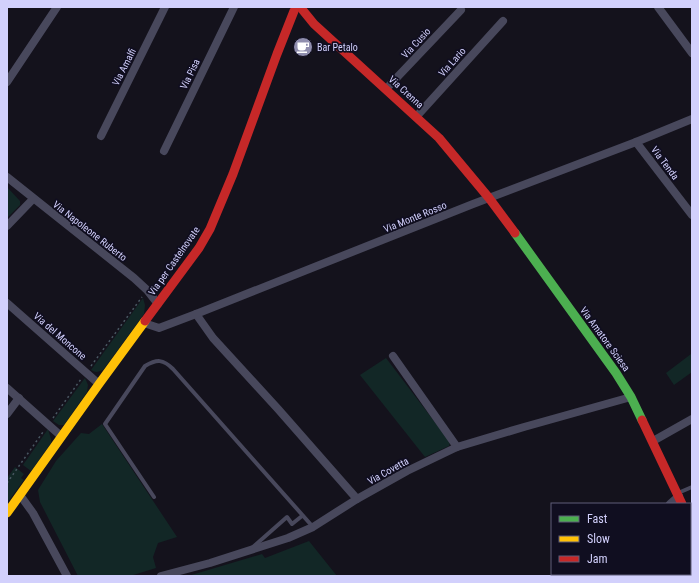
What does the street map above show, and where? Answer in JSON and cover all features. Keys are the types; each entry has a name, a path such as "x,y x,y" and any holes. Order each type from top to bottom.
{"street":[{"path":"7,82 57,7"},
{"name":"Via Amalfi","path":"101,136 165,7"},
{"name":"Via Pisa","path":"164,151 234,7"},
{"path":"658,7 692,53"},
{"name":"Via Crenna","path":"296,8 439,138 489,198"},
{"name":"Via per Castelnovate","path":"7,513 61,436 199,248 210,229 233,174 277,54 296,8"},
{"name":"Via Cusio","path":"386,89 461,10"},
{"name":"Via Lario","path":"416,117 503,20"},
{"name":"Via Monte Rosso","path":"144,323 159,328 489,198 636,142 692,118"},
{"name":"Via Tenda","path":"636,142 692,215"},
{"name":"Via Napoleone Ruberto","path":"7,177 134,278 147,290 158,304"},
{"name":"Via Amatore Sciesa","path":"489,198 616,373 631,397 680,498"},
{"path":"7,226 33,199"},
{"name":"Via del Moncone","path":"7,303 99,384"},
{"path":"196,314 213,338 357,499"},
{"path":"393,356 457,447"},
{"path":"7,388 61,436"},
{"name":"Via Covetta","path":"161,576 210,563 288,538 312,527 357,499 407,471 457,447 631,397"},
{"path":"7,414 19,398"},
{"path":"652,441 692,419"},
{"path":"20,495 33,513 67,576"}],"lane":[{"path":"154,497 105,424 145,366 153,361 159,360 167,364 172,369 312,527"},
{"path":"680,498 692,487"},
{"path":"292,524 302,516"},
{"path":"250,550 287,517 300,532"}],"path":[{"path":"7,483 86,372 147,290"}],"green space":[{"path":"7,187 20,201 20,205 7,218"},
{"path":"143,298 145,305 144,314 103,370 94,372 91,370"},
{"path":"691,354 692,372 674,385 666,373"},
{"path":"386,358 450,442 449,446 425,457 360,375"},
{"path":"85,378 88,385 87,392 64,425 59,425 53,421"},
{"path":"102,424 177,537 158,543 153,557 156,568 130,576 78,576 40,502 38,490 56,461 81,433 89,434"},
{"path":"48,429 51,443 31,471 23,465"},
{"path":"15,467 24,474 21,478 24,480 7,503 7,478"},
{"path":"309,541 337,576 188,576 262,554 265,558"}],"traffic: fast":[{"path":"515,233 616,373 631,397 642,420"}],"traffic: slow":[{"path":"7,513 145,321"}],"traffic: jam":[{"path":"301,8 314,24 439,138 489,198 515,233"},
{"path":"145,321 199,248 210,229 233,174 294,11"},
{"path":"642,420 682,503"}],"place":[{"name":"Bar Petalo","path":"303,47"}]}
